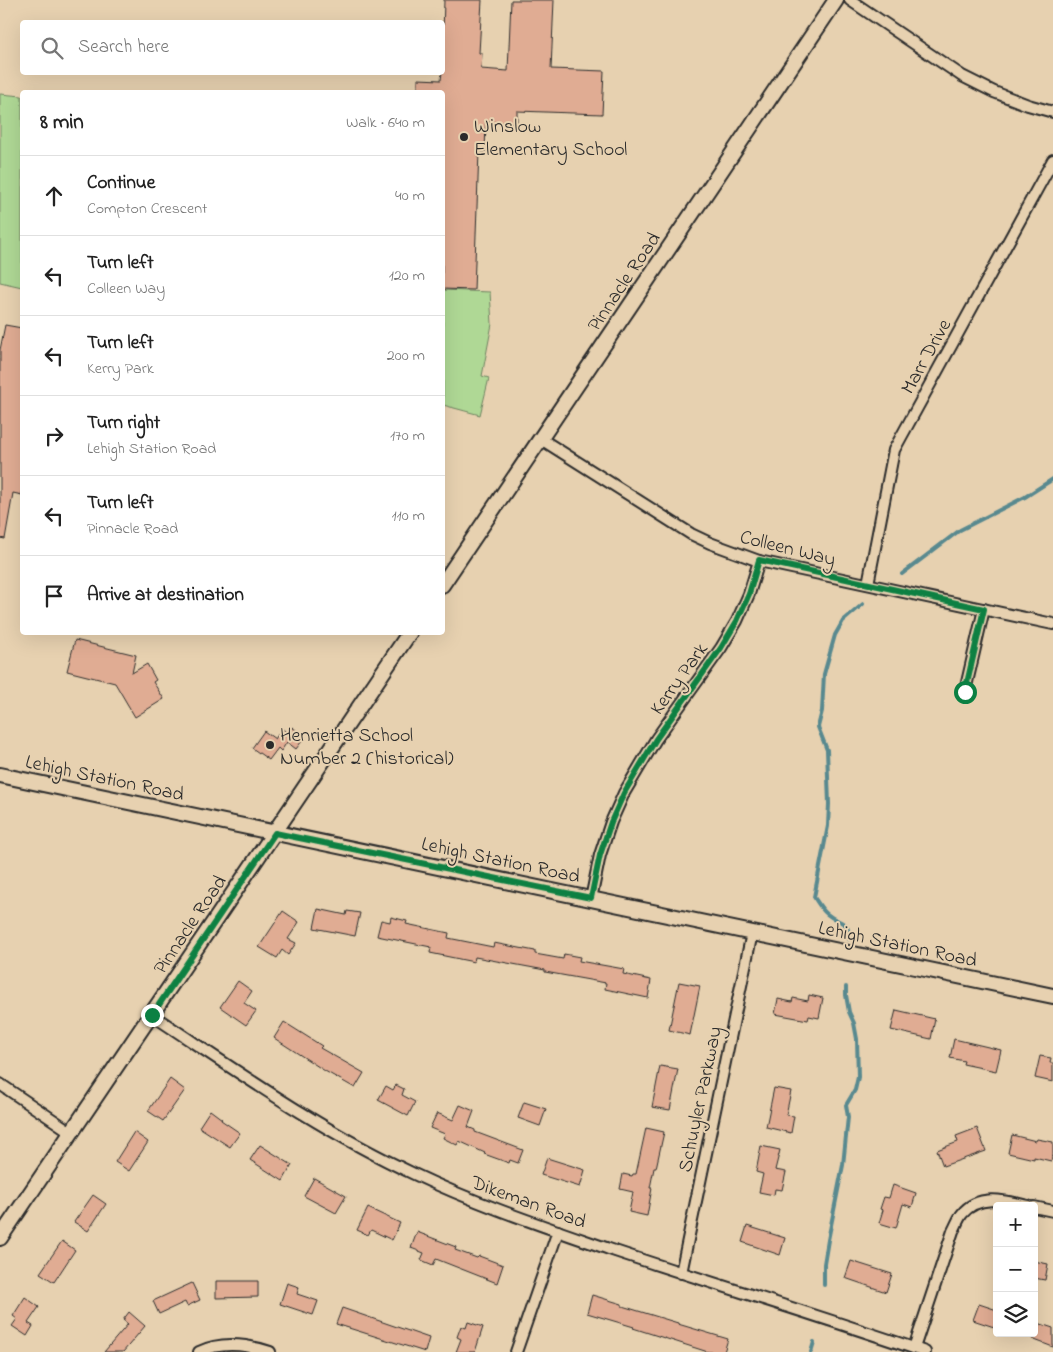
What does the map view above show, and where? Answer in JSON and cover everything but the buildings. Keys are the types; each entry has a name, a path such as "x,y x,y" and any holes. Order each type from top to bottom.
{"main road":[{"name":"Pinnacle Road","path":"445,581 836,0"},
{"name":"Pinnacle Road","path":"0,1238 408,635"},
{"name":"Lehigh Station Road","path":"0,775 1053,996"}],"street":[{"path":"850,0 962,76 994,92 1053,112"},
{"name":"Marr Drive","path":"868,584 894,450 1053,160"},
{"name":"Colleen Way","path":"541,439 691,534 710,543 759,560 1053,624"},
{"name":"Kerry Park","path":"591,898 600,855 611,822 624,793 656,739 721,648 737,621 749,594 759,560"},
{"path":"965,692 984,609"},
{"name":"Schuyler Parkway","path":"681,1273 752,933"},
{"name":"Dikeman Road","path":"152,1015 278,1098 365,1150 414,1175 462,1196 558,1232 925,1352"},
{"path":"0,1084 72,1132"},
{"path":"914,1348 953,1231 961,1216 966,1209 982,1201 993,1199 1008,1202"},
{"path":"1038,1208 1053,1211"},
{"path":"516,1352 558,1232"},
{"path":"199,1352 220,1345 240,1344 270,1352"}],"green space":[{"path":"0,94 20,96 20,287 0,282"},
{"path":"445,290 490,292 492,324 482,376 489,378 480,415 445,406"}],"waterway":[{"path":"902,574 960,530 1025,497 1053,479"},
{"path":"849,939 848,928 827,914 814,897 828,826 829,804 827,750 818,727 822,711 824,674 835,635 843,621 863,604"},
{"path":"824,1285 824,1264 843,1165 848,1117 846,1105 855,1090 858,1077 857,1039 854,1023 849,1012 846,987"},
{"path":"811,1352 814,1342"}],"place":[{"name":"Winslow Elementary School","path":"464,137"},
{"name":"Henrietta School Number 2 (historical)","path":"270,745"}],"route":[{"path":"152,1015 275,833 591,898 600,855 611,822 624,793 656,739 721,648 737,621 749,594 759,560 984,609 965,692"}]}
